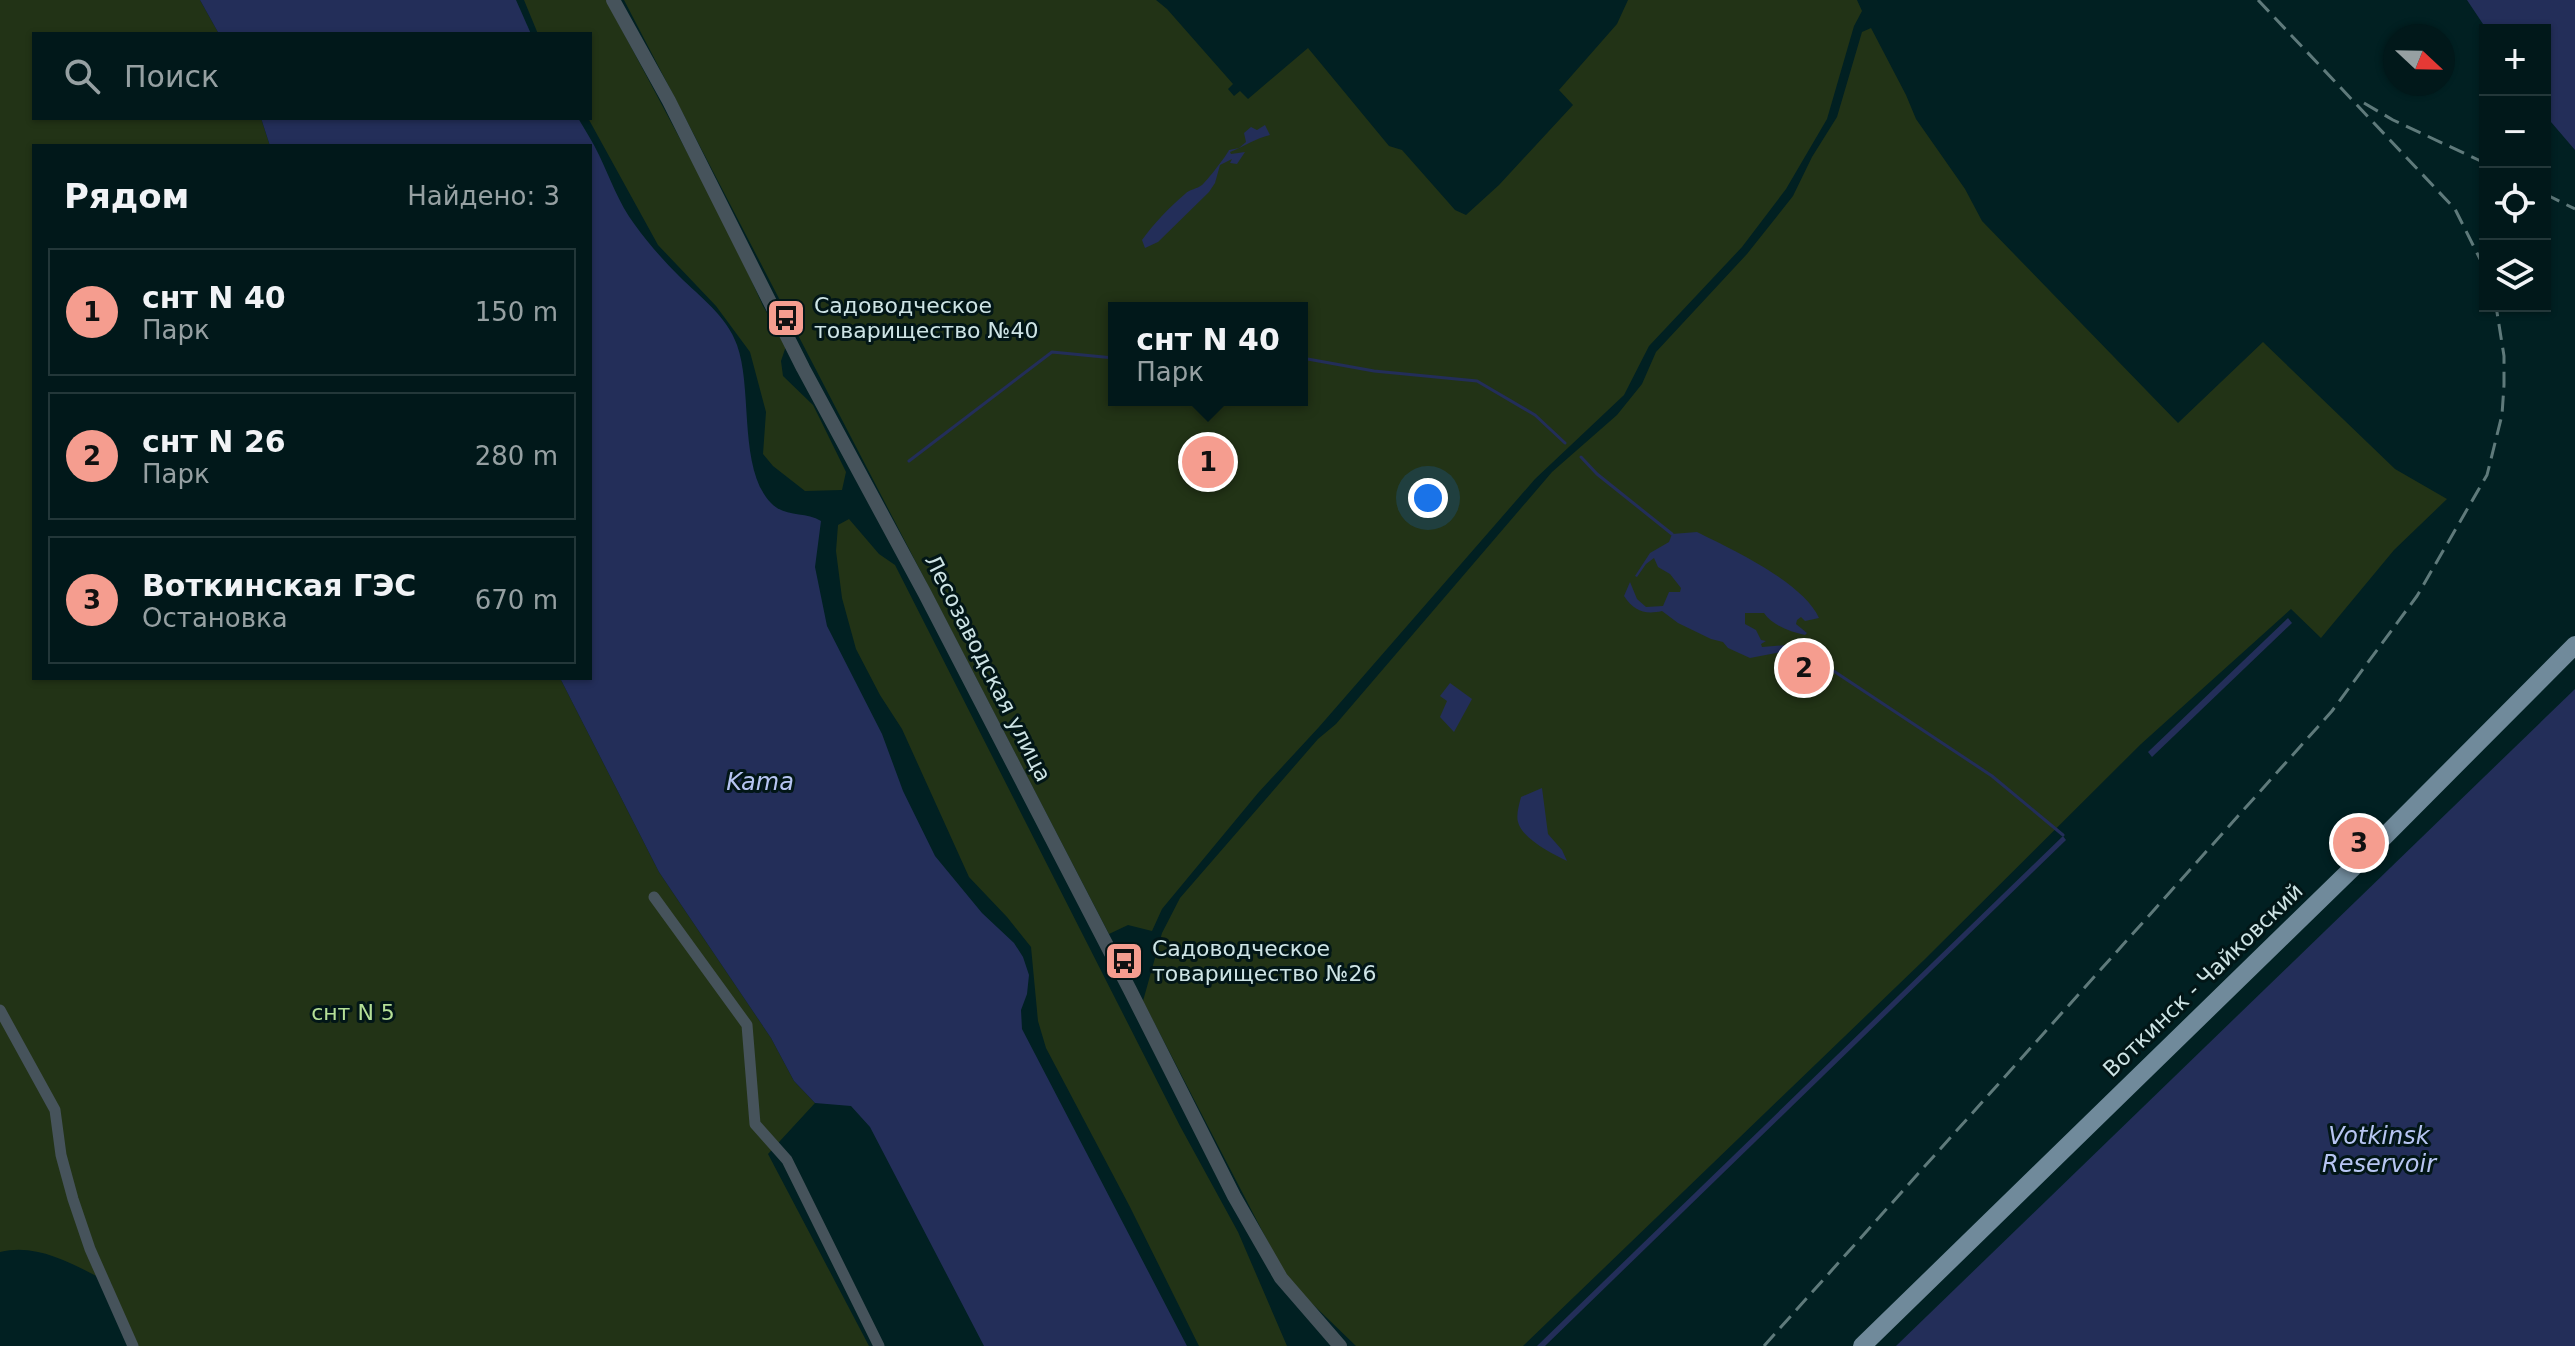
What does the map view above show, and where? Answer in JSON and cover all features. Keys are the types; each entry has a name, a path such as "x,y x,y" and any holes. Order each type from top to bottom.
{"main road":[{"name":"Воткинск - Чайковский","path":"1862,1346 2369,852 2575,645"}],"street":[{"name":"Лесозаводская улица","path":"613,0 669,101 800,363 925,594 1234,1196 1281,1278 1340,1346"},
{"path":"654,897 747,1025 755,1124 787,1160 879,1346"},
{"path":"0,1010 55,1110 61,1155 73,1199 90,1249 133,1346"}],"green space":[{"name":"снт N 5","path":"0,0 200,0 218,32 32,32 32,120 262,120 269,144 32,144 32,680 561,680 659,872 771,1038 794,1081 815,1103 768,1154 869,1346 132,1346 111,1283 43,1253 29,1250 0,1252"},
{"path":"524,0 606,0 728,229 763,306 786,346 781,361 783,376 813,405 846,472 842,490 805,491 763,454 766,412 750,352 716,306 658,245 589,120 592,120 592,32 537,32"},
{"path":"624,0 1156,0 1233,84 1228,89 1234,96 1240,91 1248,99 1308,48 1389,146 1402,150 1455,210 1466,215 1499,185 1573,105 1559,90 1617,24 1628,0 1857,0 1862,11 1854,26 1827,119 1786,189 1742,247 1649,346 1624,395 1535,479 1258,793 1162,909 1152,931 1128,925 1109,934"},
{"path":"1871,28 1916,119 1965,189 1982,221 2178,423 2263,342 2395,469 2447,499 2394,550 2321,638 2291,609 2141,744 1924,960 1523,1346 1356,1346 1297,1289 1282,1269 1143,1001 1162,933 1180,898 1318,739 1336,724 1552,472 1617,415 1642,384 1656,352 1747,254 1793,196 1837,117 1862,32"},
{"path":"849,519 879,554 895,565 1180,1126 1238,1232 1287,1346 1199,1346 1046,1048 1038,1021 1031,947 969,877 902,729 856,649 842,598 836,551 838,525"}],"water":[{"path":"200,0 516,0 530,32 218,32"},
{"path":"2467,0 2575,0 2575,150 2551,122 2551,24 2483,24"},
{"name":"Kama","path":"262,120 579,120 597,150 619,199 635,225 667,264 720,316 737,345 742,363 750,450 761,488 777,508 821,521 815,567 827,626 882,734 903,791 935,856 982,913 1014,943 1023,957 1029,975 1021,1010 1022,1029 1187,1346 984,1346 870,1127 851,1106 815,1103 794,1081 771,1038 659,872 561,680 592,680 592,144 269,144"},
{"path":"1265,125 1270,135 1230,152 1245,152 1237,164 1230,163 1232,159 1220,165 1209,192 1158,242 1145,248 1142,240 1162,216 1187,192 1204,183 1229,150 1239,148 1246,142 1244,133 1251,127 1257,130"},
{"path":"1697,532 1765,568 1811,605 1819,618 1805,621 1801,617 1796,624 1807,633 1805,635 1782,627 1764,613 1745,613 1745,624 1766,641 1761,644 1762,647 1803,647 1800,652 1792,650 1750,658 1728,648 1723,642 1678,623 1662,611 1640,611 1628,601 1624,596 1630,582 1637,599 1646,607 1663,606 1669,592 1680,592 1681,588 1670,574 1658,567 1654,558 1635,576 1650,553 1669,542 1672,534"},
{"path":"2288,618 2292,623 2152,757 2148,752"},
{"path":"1450,683 1472,699 1454,732 1440,717 1447,701 1440,696"},
{"name":"Votkinsk Reservoir","path":"2575,689 2575,1346 1896,1346"},
{"path":"1542,788 1548,834 1567,861 1532,840 1518,822 1521,797"},
{"path":"2063,836 2066,840 1545,1346 1537,1346"}],"waterway":[{"path":"909,461 1052,352 1108,357"},
{"path":"1308,359 1374,371 1477,381 1535,415 1565,443"},
{"path":"1581,457 1597,474 1672,534"},
{"path":"1802,650 1992,776 2063,835"}],"railway":[{"path":"2258,0 2455,209 2479,257"},
{"path":"2364,103 2479,160"},
{"path":"2551,197 2575,209"},
{"path":"1764,1346 2332,711 2417,596 2487,475 2502,415 2504,385 2504,356 2497,312"}],"place":[{"name":"Садоводческое товарищество №40","path":"786,318"},
{"name":"снт N 40","path":"1208,462"},
{"name":"снт N 26","path":"1804,668"},
{"name":"Воткинская ГЭС","path":"2359,843"},
{"name":"Садоводческое товарищество №26","path":"1124,961"}]}
